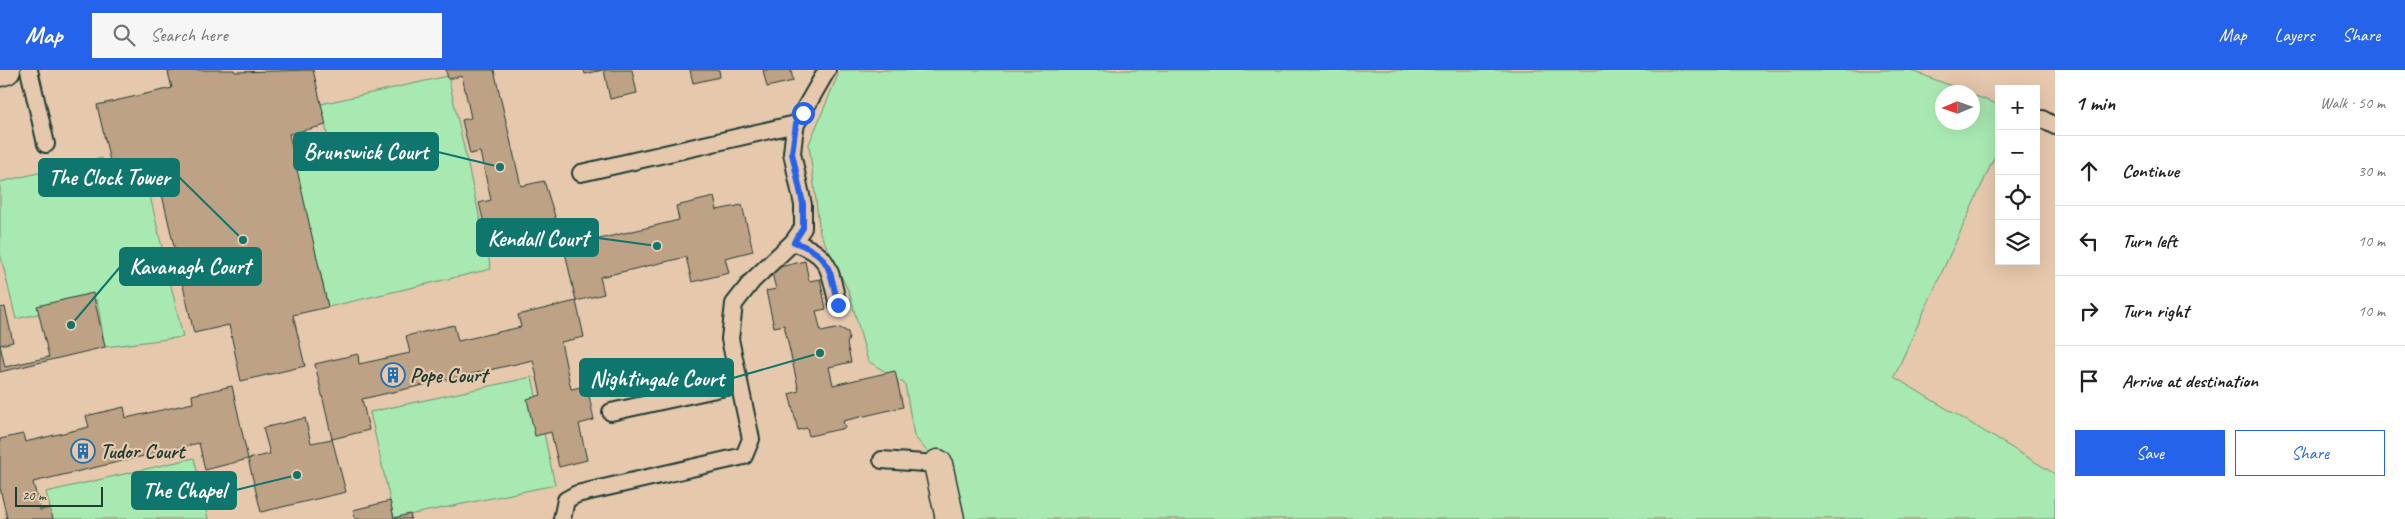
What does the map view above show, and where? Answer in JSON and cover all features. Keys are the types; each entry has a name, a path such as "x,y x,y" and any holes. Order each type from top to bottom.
{"street":[{"path":"0,72 6,70"},
{"path":"938,464 950,519"}],"lane":[{"path":"29,70 46,144"},
{"path":"562,519 566,500 577,494 744,456 751,439 730,339 734,304 752,281 794,242 803,228 803,204 792,153 796,124 827,70"},
{"path":"581,173 796,124"},
{"path":"794,242 809,247 827,261 838,305"},
{"path":"611,412 740,384"},
{"path":"882,460 938,464"}],"green space":[{"path":"840,70 1910,70 1949,85 1935,85 1935,130 1980,130 1980,98 1995,103 1995,156 1894,377 2055,474 2055,519 950,519 938,464 914,436 905,384 868,361 849,292 820,233 809,144"},
{"path":"448,76 491,269 328,307 291,146 328,138 321,104"},
{"path":"102,158 110,192 147,183 183,337 105,347 97,300 16,319 0,253 0,182"},
{"path":"532,377 555,485 394,518 370,412"},
{"path":"194,458 208,519 53,519 46,492"}],"building":[{"path":"177,70 234,70 235,72 313,70 326,125 289,134 328,307 293,315 305,366 241,381 229,325 194,333 155,164 113,174 97,105 172,88 168,72"},
{"path":"446,70 494,70 521,186 544,181 562,239 504,250 499,228 486,231 479,203 491,200 480,152 470,154 462,120 471,118 462,76 448,79"},
{"path":"584,70 603,70 585,74"},
{"path":"604,70 632,70 637,93 610,99"},
{"path":"690,70 719,70 720,77 693,83"},
{"path":"763,70 791,70 793,81 767,87"},
{"path":"714,197 717,210 742,205 753,251 725,258 729,273 692,282 686,257 600,277 604,294 576,301 562,239 589,232 591,241 679,220 676,206"},
{"path":"805,261 809,281 820,279 826,309 816,311 821,332 840,328 848,332 847,344 851,362 829,367 833,385 895,371 903,407 843,421 845,428 809,436 807,428 798,430 789,394 799,391 784,325 774,327 766,291 776,289 771,269"},
{"path":"93,293 105,347 0,372 0,345 5,367 49,357 37,306"},
{"name":"Pope Court","path":"576,301 584,337 561,342 571,389 587,386 594,420 579,424 587,460 559,467 551,432 535,436 527,399 541,395 533,360 362,399 369,430 332,439 315,364 358,354 359,364 410,353 406,336 454,325 458,341 521,327 518,315"},
{"path":"5,307 13,342 0,345 0,308"},
{"name":"Tudor Court","path":"232,386 248,459 205,470 199,443 33,482 40,510 50,508 53,519 3,519 7,518 0,488 0,439 23,434 25,442 89,427 86,416 124,407 126,418 193,403 192,395"},
{"path":"305,418 311,443 332,439 346,492 261,512 248,459 270,454 263,428"},
{"path":"390,501 394,518 410,514 411,519 355,519 353,510"}],"place":[{"name":"Brunswick Court","path":"500,167"},
{"name":"The Clock Tower","path":"243,240"},
{"name":"Kendall Court","path":"657,246"},
{"name":"Kavanagh Court","path":"71,325"},
{"name":"Nightingale Court","path":"820,353"},
{"name":"Pope Court","path":"393,375"},
{"name":"Tudor Court","path":"83,451"},
{"name":"The Chapel","path":"297,475"}],"route":[{"path":"803,113 796,124 792,153 794,170 803,204 803,228 794,242 809,247 827,261 838,305"}]}
